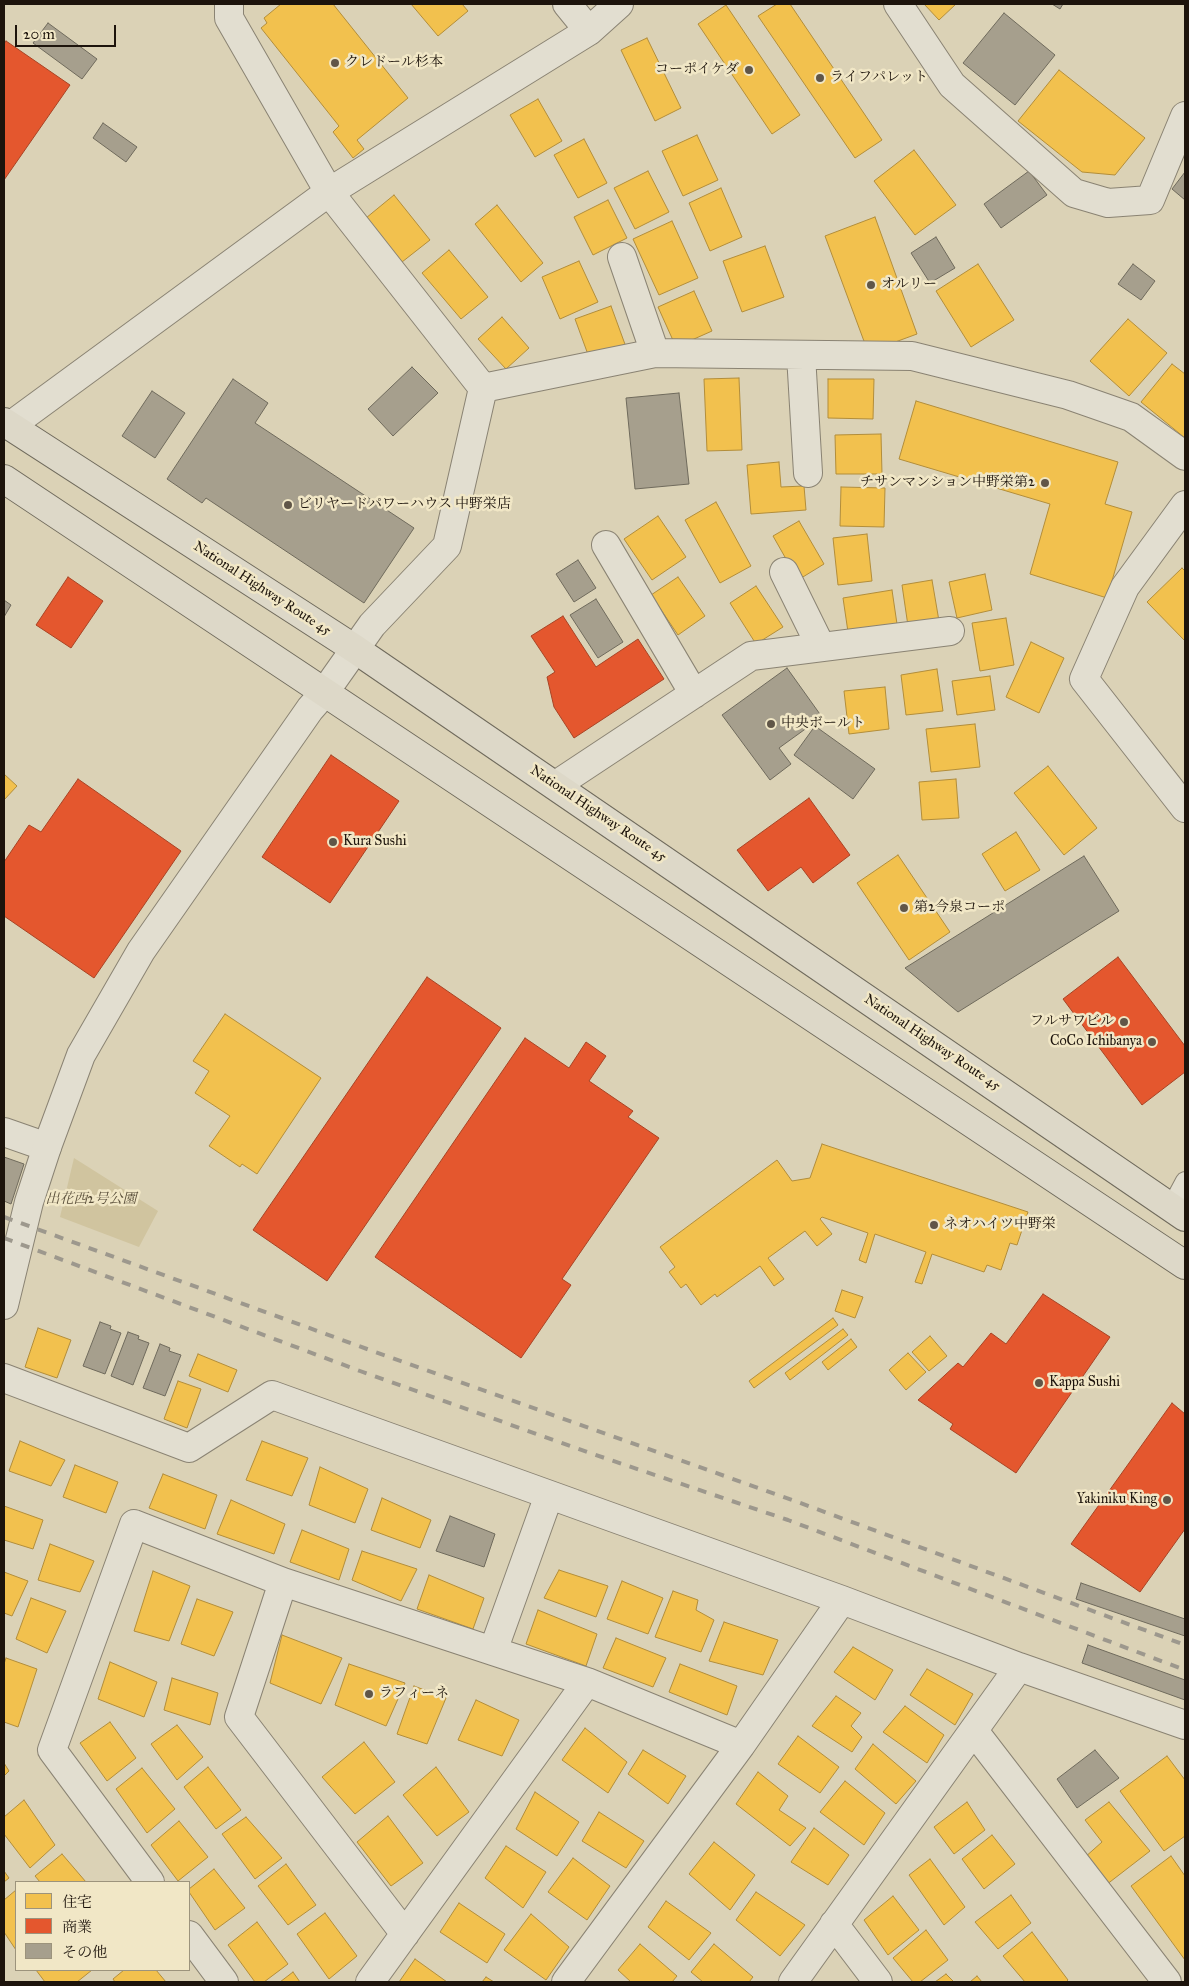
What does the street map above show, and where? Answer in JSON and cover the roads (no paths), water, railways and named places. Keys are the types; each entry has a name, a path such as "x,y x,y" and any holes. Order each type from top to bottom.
{"highway":[{"name":"National Highway Route 45","path":"7,424 356,649 1178,1212"},
{"path":"4,479 1185,1266"}],"street":[{"path":"229,4 229,18 329,192 483,388"},
{"path":"567,4 589,31"},
{"path":"7,424 329,192 589,31 620,4"},
{"path":"898,4 952,85 1074,193 1108,203 1150,200 1184,124"},
{"path":"622,257 655,353"},
{"path":"483,388 655,353 912,356 1068,395 1131,417 1185,456"},
{"path":"801,355 808,473"},
{"path":"4,1305 23,1224 47,1147 81,1054 141,951 310,710 372,625 447,546 483,388"},
{"path":"1185,505 1126,587 1084,679 1185,808"},
{"path":"606,545 694,694"},
{"path":"784,572 821,648"},
{"path":"556,785 751,656 950,631"},
{"path":"4,1132 47,1147"},
{"path":"4,1378 189,1448 272,1394 842,1600 1018,1667 1185,1725"},
{"path":"493,1651 549,1495"},
{"path":"149,1881 52,1750 134,1524 283,1582 587,1682 741,1745"},
{"path":"283,1582 238,1717 406,1934"},
{"path":"580,1976 842,1600"},
{"path":"793,1982 1018,1667"},
{"path":"370,1982 587,1682"},
{"path":"974,1731 1167,1982"},
{"path":"834,1924 878,1982"},
{"path":"190,1936 224,1982"}],"lane":[{"path":"1178,1212 1185,1181"}],"railway":[{"path":"4,1217 367,1349 795,1501 1185,1645"},
{"path":"4,1238 360,1371 587,1452 788,1520 1185,1670"}],"place":[{"name":"クレドール杉本","path":"335,63"},
{"name":"コーポイケダ","path":"749,70"},
{"name":"ライフパレット","path":"820,78"},
{"name":"オルリー","path":"871,285"},
{"name":"チサンマンション中野栄第2","path":"1045,483"},
{"name":"ビリヤードパワーハウス 中野栄店","path":"288,505"},
{"name":"中央ボールト","path":"771,724"},
{"name":"Kura Sushi","path":"333,842"},
{"name":"第2今泉コーポ","path":"904,908"},
{"name":"フルサワビル","path":"1124,1022"},
{"name":"CoCo Ichibanya","path":"1152,1042"},
{"name":"ネオハイツ中野栄","path":"934,1225"},
{"name":"Kappa Sushi","path":"1039,1383"},
{"name":"Yakiniku King","path":"1167,1500"},
{"name":"ラフィーネ","path":"369,1694"}],"park label":[{"name":"出花西2号公園","path":"91,1200"}]}
